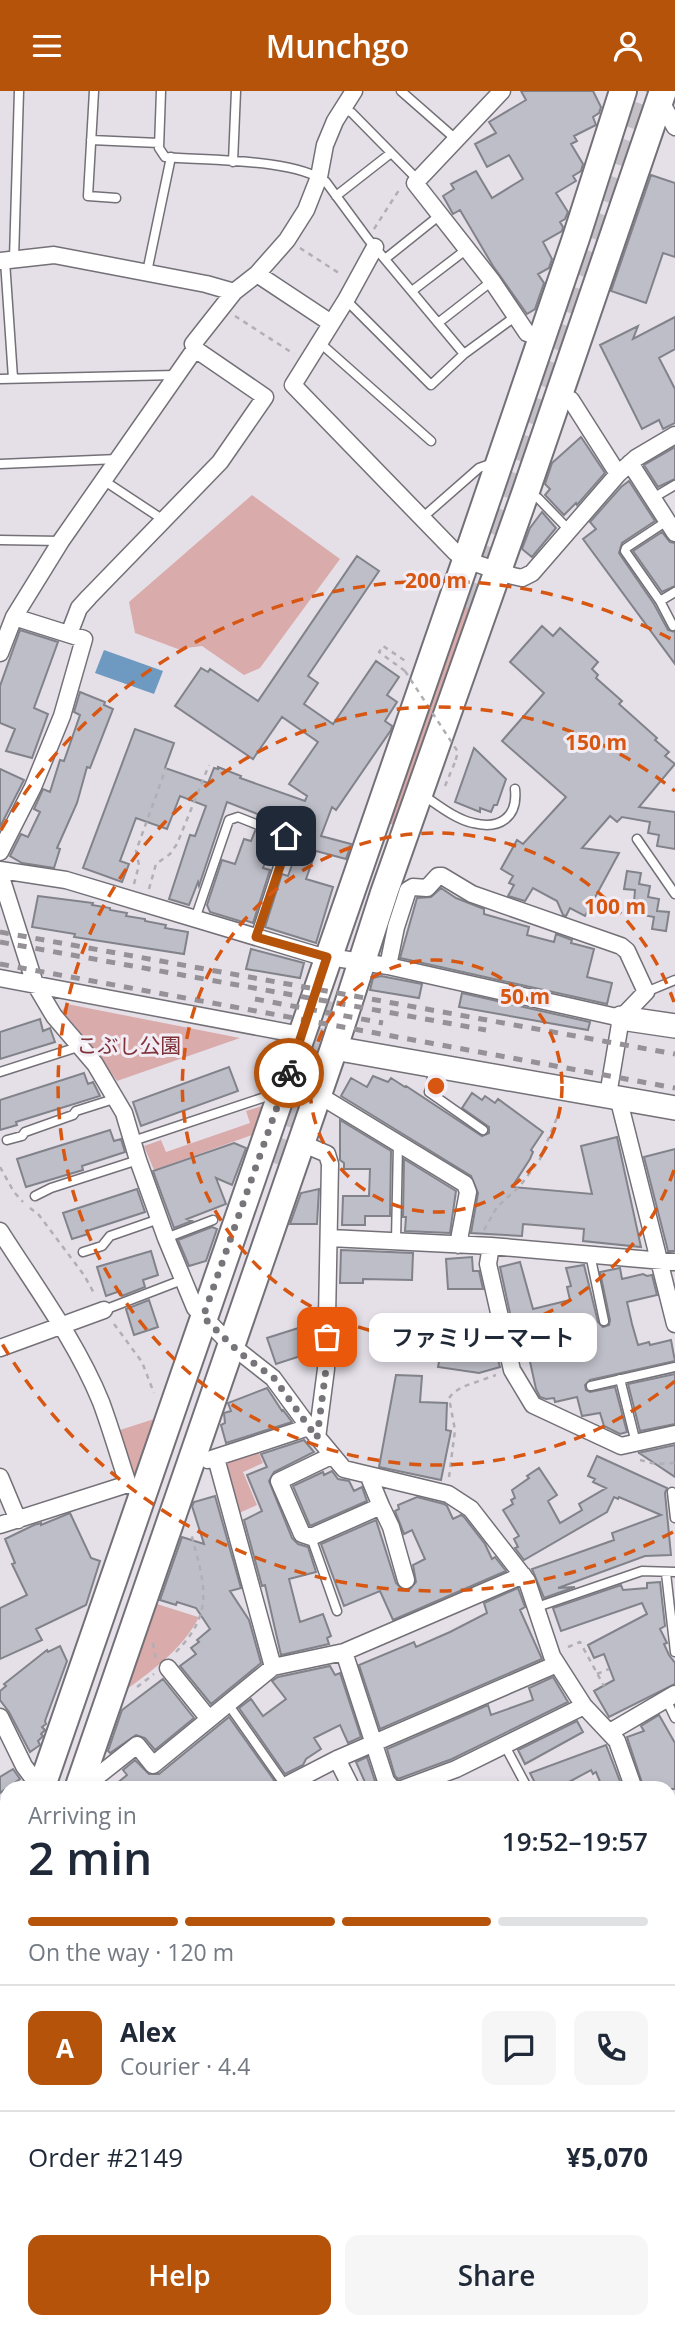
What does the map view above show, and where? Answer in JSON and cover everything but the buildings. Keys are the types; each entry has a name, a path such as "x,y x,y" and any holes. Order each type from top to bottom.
{"main road":[{"path":"44,1781 136,1487 203,1317 466,560 623,91"},
{"path":"82,1779 204,1457 231,1345 334,1048 384,893 421,794 661,96"}],"street":[{"path":"0,653 9,621 61,541 195,349 194,344 234,292 257,274 288,240 306,210 319,177 325,145 354,91"},
{"path":"502,91 415,177 415,183 492,281 527,333 542,338"},
{"path":"661,96 675,127"},
{"path":"376,248 293,384 466,560 522,578 532,573 624,469 675,435"},
{"path":"6,260 54,255 234,292"},
{"path":"257,274 331,323"},
{"path":"69,634 79,608 220,462 265,397 195,349"},
{"path":"558,395 571,400 624,469 653,498 671,527"},
{"path":"0,852 34,786 62,716 84,639 9,621"},
{"path":"631,1781 617,1741 584,1706 554,1659 523,1575 471,1509 446,1494 344,1469 331,1456 274,1378 231,1345 195,1308 166,1238 117,1098 95,1064 54,1016 34,984 0,872 66,880 327,957 388,966 621,1018 675,1026"},
{"path":"388,966 396,927 411,887 427,888 436,878 442,876 466,886 472,894 621,946 627,951 646,992 621,1018 613,1096 667,1261 675,1324"},
{"path":"0,978 301,1035"},
{"path":"334,1048 675,1108"},
{"path":"317,1094 468,1188 458,1245"},
{"path":"300,1143 327,1154 330,1164 326,1369 313,1432"},
{"path":"0,1231 61,1326 101,1403 136,1487 0,1525"},
{"path":"330,1238 483,1245 667,1261"},
{"path":"483,1245 512,1370 533,1405 629,1445 675,1434"},
{"path":"0,1348 104,1310"},
{"path":"274,1667 204,1457 313,1432"},
{"path":"331,1456 279,1481 303,1534 311,1537 381,1506"},
{"path":"0,1477 18,1520"},
{"path":"369,1477 391,1527 406,1580"},
{"path":"82,1779 99,1775 137,1745 153,1765 274,1667 344,1652 523,1575"},
{"path":"344,1652 386,1781"},
{"path":"294,1781 554,1659"},
{"path":"163,1666 209,1719"},
{"path":"610,1732 671,1696"},
{"path":"431,1781 505,1747 584,1706"},
{"path":"0,1717 6,1747 35,1781"},
{"path":"337,1759 348,1781"}],"lane":[{"path":"13,378 6,260 19,91"},
{"path":"94,91 88,196 116,198"},
{"path":"161,91 159,148 165,157 265,164 319,177 326,182 376,248 464,354"},
{"path":"233,162 236,91"},
{"path":"401,91 450,134"},
{"path":"343,108 352,113 415,177"},
{"path":"91,139 159,143"},
{"path":"336,196 391,153"},
{"path":"147,272 171,157"},
{"path":"376,248 439,215"},
{"path":"412,291 467,249"},
{"path":"438,323 492,281"},
{"path":"346,300 431,385 464,354 516,316"},
{"path":"319,342 431,441"},
{"path":"0,379 176,375"},
{"path":"0,464 118,459"},
{"path":"422,518 479,468 499,462"},
{"path":"103,480 165,521"},
{"path":"653,498 675,485"},
{"path":"525,494 538,498 569,530"},
{"path":"671,527 625,549 660,601 673,626"},
{"path":"0,540 61,541"},
{"path":"660,601 675,592"},
{"path":"421,794 473,823 488,824 498,823 510,815 516,804 515,789"},
{"path":"195,919 229,820 238,817 288,839 256,937"},
{"path":"637,839 675,894"},
{"path":"646,992 675,980"},
{"path":"0,1072 80,1046"},
{"path":"435,1065 429,1092 483,1130"},
{"path":"133,1141 268,1096"},
{"path":"8,1140 73,1115 76,1111 117,1098"},
{"path":"396,1241 398,1144"},
{"path":"35,1196 51,1188 138,1160"},
{"path":"83,1252 102,1246 110,1236 159,1219"},
{"path":"166,1238 213,1220"},
{"path":"590,1254 604,1321"},
{"path":"104,1310 182,1280"},
{"path":"591,1386 675,1367"},
{"path":"620,1379 629,1445"},
{"path":"672,1492 675,1518"},
{"path":"311,1537 337,1611"},
{"path":"537,1607 642,1571 670,1572 675,1652"},
{"path":"671,1696 675,1718"},
{"path":"228,1704 278,1781"},
{"path":"505,1747 524,1781"}],"path":[{"path":"376,248 388,206 415,177"},
{"path":"288,240 348,279"},
{"path":"221,307 306,362"},
{"path":"411,665 383,646 379,652 405,671 458,752 447,784"},
{"path":"145,904 156,864 170,855 177,844 209,765"},
{"path":"129,899 138,870 136,851 166,768"},
{"path":"483,1245 497,1206 520,1187 540,1159 562,1104"},
{"path":"0,1167 14,1192 39,1215 84,1275 104,1310 142,1362 155,1394"},
{"path":"446,1494 455,1430 449,1398 462,1387 512,1370"},
{"path":"629,1445 636,1459 656,1464 675,1463"},
{"path":"129,1693 163,1666 191,1637 202,1618 202,1583 188,1524"},
{"path":"153,1641 153,1654 163,1666"},
{"path":"554,1659 580,1642 604,1686"},
{"path":"597,1674 610,1668"}],"green space":[{"path":"252,495 340,559 260,668 244,675 202,646 178,649 135,633 129,602"},
{"path":"466,594 481,599 399,827 383,821"},
{"name":"こぶし公園","path":"67,1004 240,1038 117,1081 62,1011"},
{"path":"262,1106 252,1135 154,1170 144,1146 161,1140 166,1152 250,1123 246,1111"},
{"path":"154,1419 134,1476 131,1475 117,1431"},
{"path":"258,1451 263,1463 243,1472 257,1505 239,1513 226,1469 229,1461"},
{"path":"157,1604 198,1619 175,1650 126,1690"}],"water":[{"path":"104,650 163,671 154,694 95,673"}],"tunnel":[{"path":"471,609 648,91"},
{"path":"280,1165 335,1003"}],"railway":[{"path":"0,932 675,1054"},
{"path":"0,942 486,1030"},
{"path":"0,964 675,1088"},
{"path":"255,999 383,1023"}],"way so far":[{"path":"289,1073 203,1317 240,1353 274,1378 317,1438 326,1369 327,1337"}],"place":[{"name":"ファミリーマート","path":"327,1337"}],"route":[{"path":"286,836 288,843 256,937 327,957 289,1073"}]}
